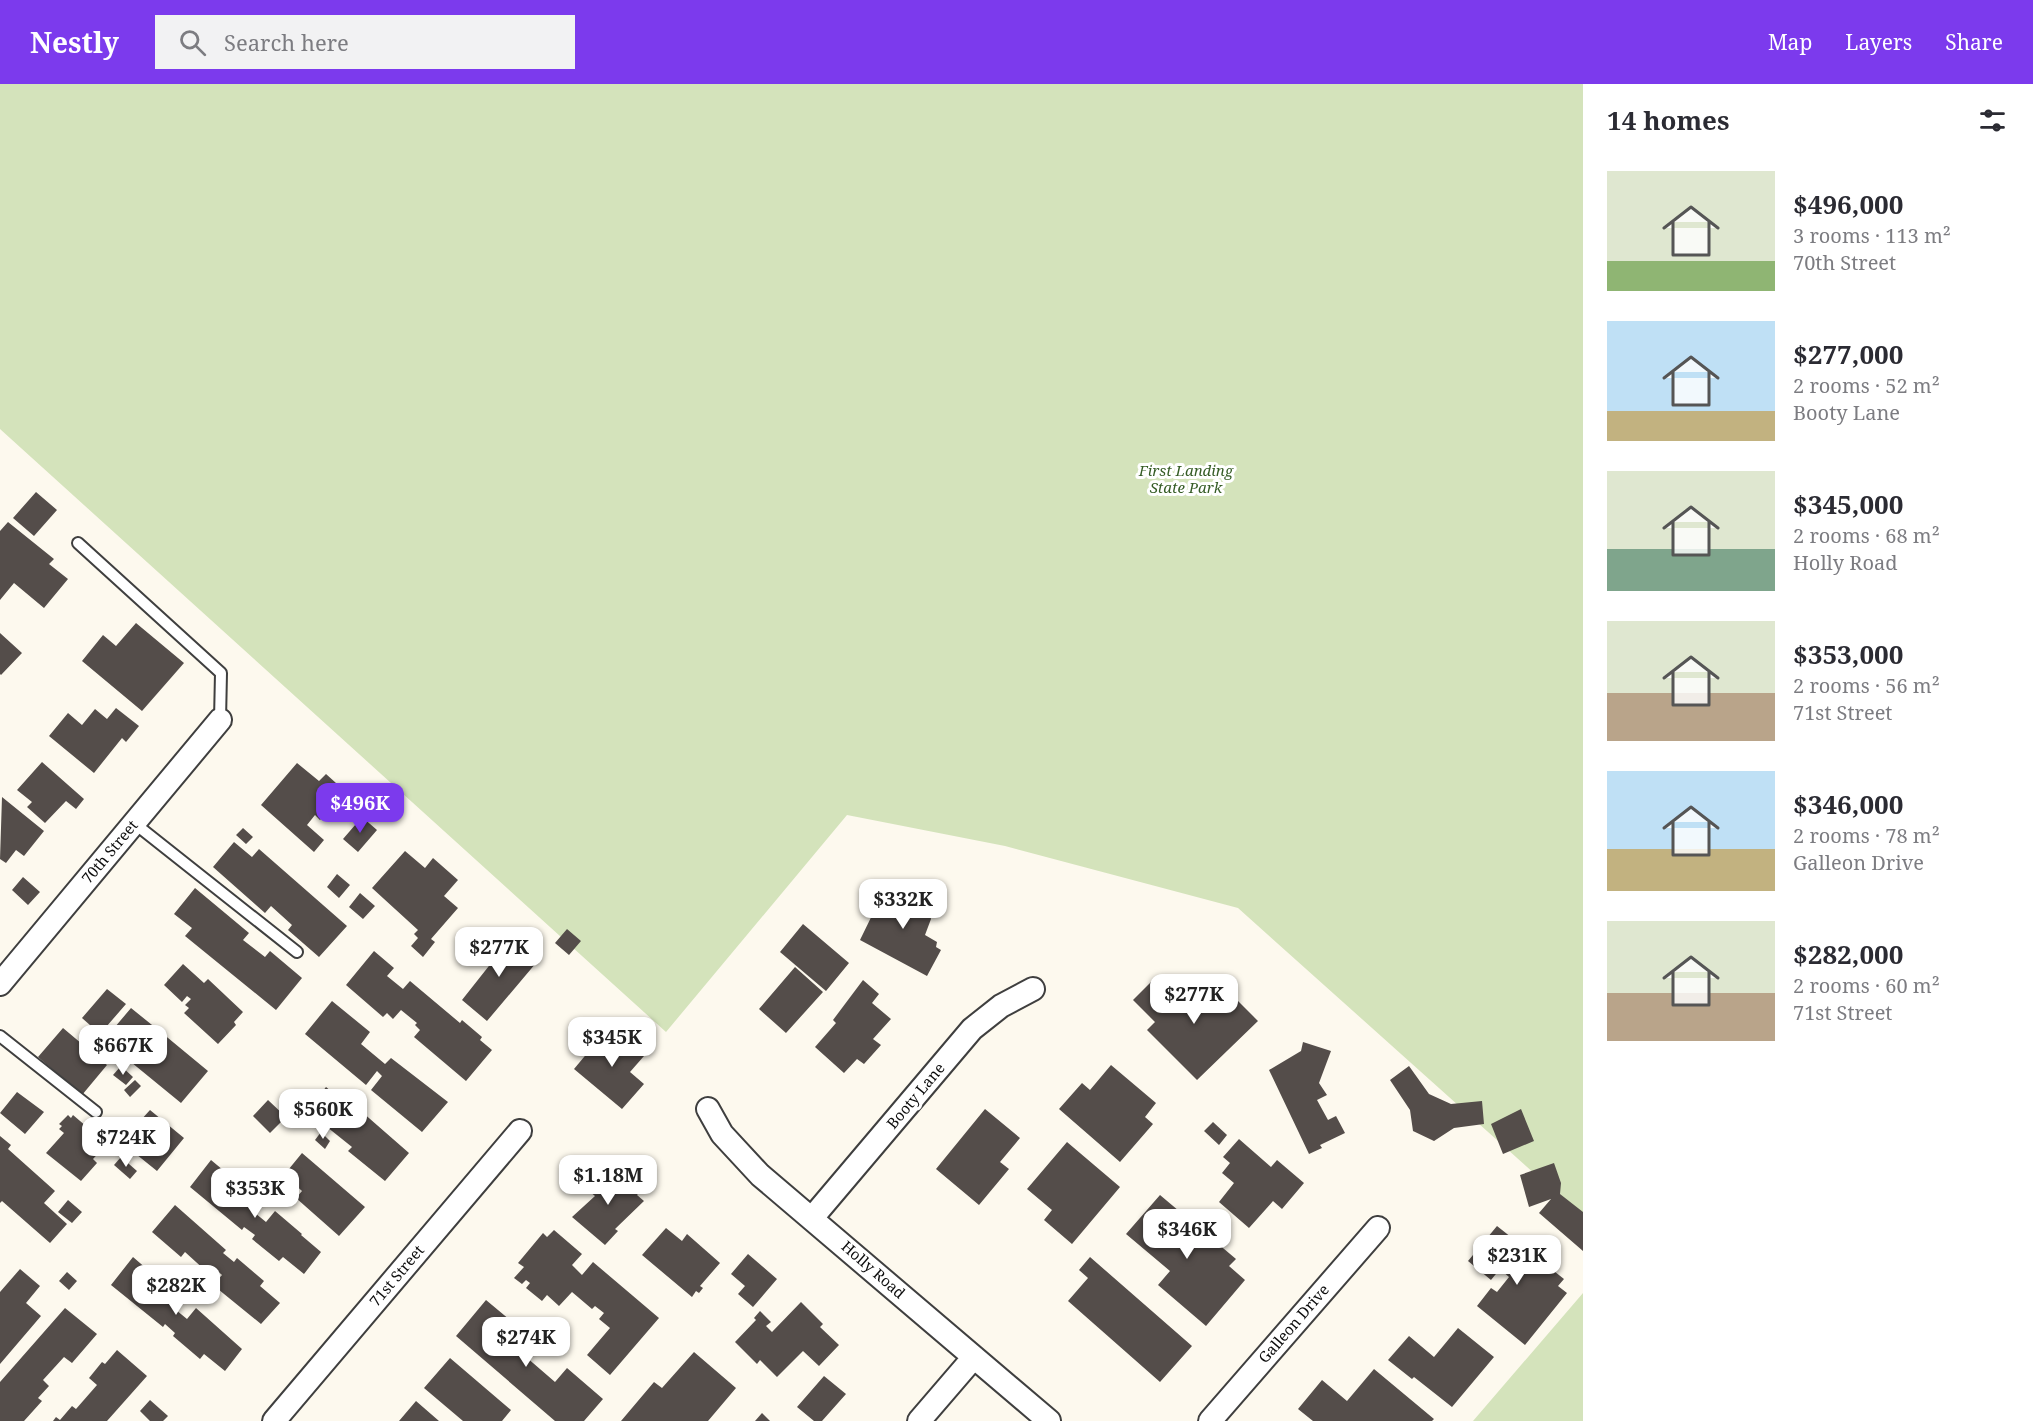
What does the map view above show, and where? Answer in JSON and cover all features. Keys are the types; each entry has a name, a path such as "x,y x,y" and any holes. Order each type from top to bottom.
{"street":[{"name":"70th Street","path":"0,984 220,720"},
{"name":"Booty Lane","path":"812,1218 972,1029 1001,1006 1034,989"},
{"name":"Holly Road","path":"708,1109 722,1134 760,1175 1049,1421"},
{"name":"71st Street","path":"274,1421 520,1131"},
{"name":"Galleon Drive","path":"1210,1421 1378,1228"},
{"path":"919,1421 974,1357"}],"lane":[{"path":"78,543 221,673 220,720"},
{"path":"134,823 297,952"},
{"path":"0,1036 96,1112"}],"green space":[{"name":"First Landing State Park","path":"0,84 1583,84 1583,1217 1238,908 1005,846 847,815 666,1032 0,429"},
{"path":"1583,1293 1583,1421 1473,1421"}],"building":[{"path":"36,492 57,510 34,536 13,518"},
{"path":"8,522 54,559 49,564 68,579 44,608 14,583 0,600 0,531"},
{"path":"136,623 184,663 142,711 82,661 103,635 116,646"},
{"path":"0,633 22,653 1,675 0,674"},
{"path":"116,708 139,726 126,742 122,738 94,773 49,736 68,713 82,725 95,709 107,719"},
{"path":"42,762 84,799 76,809 66,801 45,823 27,807 32,802 17,790"},
{"path":"297,763 319,781 326,774 336,783 328,792 337,800 320,820 315,815 307,825 324,840 314,852 261,805"},
{"path":"2,797 44,831 24,856 16,850 6,863 0,859"},
{"path":"362,817 377,830 358,852 343,839"},
{"path":"243,828 253,837 246,844 236,835"},
{"path":"234,842 252,857 259,849 347,926 319,957 288,930 292,925 271,906 265,913 213,867"},
{"path":"405,851 425,868 433,858 458,880 444,896 458,908 431,939 435,942 423,957 411,946 418,938 414,934 418,930 372,888"},
{"path":"337,874 350,885 339,898 327,887"},
{"path":"23,877 40,892 28,905 12,890"},
{"path":"195,888 249,933 243,940 265,957 270,951 302,978 276,1010 185,936 192,928 174,914"},
{"path":"901,888 913,890 927,901 931,919 925,935 937,942 936,947 941,950 927,976 860,940 880,899 889,891"},
{"path":"360,893 375,906 363,919 349,907"},
{"path":"803,924 849,963 826,991 780,952"},
{"path":"567,929 581,941 569,955 555,943"},
{"path":"501,934 536,963 487,1021 462,1000 496,957 487,950"},
{"path":"374,951 394,968 387,976 403,989 410,981 460,1023 462,1020 482,1037 480,1040 492,1050 466,1081 414,1037 420,1030 415,1025 417,1023 401,1010 393,1019 387,1013 383,1017 346,985"},
{"path":"183,964 204,983 208,979 243,1012 234,1022 236,1025 218,1044 184,1013 189,1008 185,1005 191,999 187,996 182,1002 164,985"},
{"path":"795,967 823,992 786,1033 759,1009"},
{"path":"1157,976 1179,997 1188,988 1195,989 1215,1009 1231,994 1258,1021 1197,1080 1147,1030 1155,1022 1133,1000"},
{"path":"863,980 879,994 872,1003 891,1019 873,1039 881,1045 864,1064 857,1059 844,1073 815,1047 836,1023 833,1020"},
{"path":"107,989 126,1004 100,1034 82,1018"},
{"path":"332,1001 370,1032 361,1044 385,1064 391,1058 448,1102 422,1132 371,1090 382,1076 377,1071 366,1085 305,1034"},
{"path":"131,1008 157,1029 158,1027 164,1031 162,1033 208,1071 181,1103 104,1040"},
{"path":"609,1027 644,1056 630,1072 644,1084 622,1109 574,1069"},
{"path":"63,1028 107,1065 82,1095 38,1057"},
{"path":"1303,1042 1331,1051 1319,1083 1327,1095 1317,1100 1328,1120 1336,1116 1345,1133 1320,1145 1322,1148 1309,1154 1269,1070 1301,1051"},
{"path":"1111,1065 1156,1103 1145,1117 1153,1124 1120,1162 1059,1109 1082,1083 1090,1090"},
{"path":"121,1066 133,1077 126,1085 113,1075"},
{"path":"1409,1066 1429,1094 1451,1104 1482,1101 1484,1124 1454,1128 1434,1141 1413,1131 1410,1110 1390,1080"},
{"path":"135,1080 141,1086 130,1097 124,1090"},
{"path":"326,1087 344,1102 346,1098 409,1153 385,1181 348,1151 352,1147 307,1111"},
{"path":"17,1092 44,1112 25,1134 0,1113"},
{"path":"268,1100 286,1117 270,1133 253,1116"},
{"path":"985,1109 1020,1138 1000,1162 1009,1169 979,1205 936,1169"},
{"path":"1521,1109 1534,1141 1503,1154 1491,1124"},
{"path":"150,1110 184,1138 157,1171 121,1142"},
{"path":"68,1115 71,1118 73,1115 107,1144 93,1159 97,1163 81,1181 46,1153 64,1133 59,1129 62,1126 59,1124"},
{"path":"1213,1122 1227,1135 1219,1145 1204,1131"},
{"path":"321,1132 330,1141 325,1149 315,1140"},
{"path":"0,1136 11,1145 8,1149 55,1191 44,1203 67,1224 50,1243 2,1201 0,1203"},
{"path":"1239,1139 1271,1167 1277,1160 1304,1183 1282,1209 1273,1201 1249,1228 1219,1202 1234,1183 1222,1173 1230,1163 1223,1157"},
{"path":"1067,1142 1120,1187 1072,1244 1044,1220 1052,1210 1027,1189"},
{"path":"302,1153 365,1207 339,1236 296,1198 302,1191 284,1175"},
{"path":"121,1157 137,1171 130,1179 114,1165"},
{"path":"211,1160 241,1185 237,1189 260,1208 255,1213 266,1222 275,1211 321,1252 304,1274 283,1257 279,1261 252,1239 255,1235 244,1227 242,1230 190,1187"},
{"path":"1554,1163 1561,1183 1560,1194 1583,1212 1583,1251 1539,1213 1551,1199 1529,1207 1520,1175"},
{"path":"608,1170 620,1180 624,1176 641,1190 637,1195 644,1201 615,1229 618,1231 605,1245 572,1217 595,1196 585,1188 597,1174 601,1178"},
{"path":"1160,1195 1236,1259 1229,1266 1245,1280 1206,1326 1158,1285 1170,1271 1126,1234"},
{"path":"68,1200 82,1212 72,1223 58,1212"},
{"path":"175,1205 226,1250 223,1253 234,1262 237,1258 264,1281 260,1286 280,1303 261,1324 213,1285 222,1275 212,1266 207,1272 185,1252 181,1257 152,1232"},
{"path":"1497,1226 1564,1279 1558,1286 1567,1293 1525,1345 1477,1306 1491,1288 1497,1292 1509,1277 1500,1269 1491,1280 1468,1261"},
{"path":"666,1228 682,1241 687,1234 720,1263 700,1286 703,1288 699,1293 696,1291 692,1297 642,1255"},
{"path":"554,1230 582,1254 572,1265 582,1275 593,1262 659,1318 610,1375 587,1355 610,1328 599,1319 604,1313 595,1306 592,1309 572,1292 559,1306 547,1295 542,1301 526,1288 530,1283 526,1280 522,1284 514,1278 524,1267 518,1263 543,1233 547,1237"},
{"path":"748,1254 777,1279 753,1307 738,1294 745,1286 731,1274"},
{"path":"133,1257 162,1282 158,1286 181,1305 176,1310 187,1319 196,1308 242,1349 225,1371 204,1354 200,1359 173,1336 175,1333 165,1324 163,1327 111,1285"},
{"path":"1090,1257 1192,1346 1160,1382 1068,1301 1088,1278 1079,1270"},
{"path":"20,1269 40,1286 26,1303 41,1316 0,1364 0,1292"},
{"path":"67,1272 77,1281 69,1290 59,1281"},
{"path":"486,1300 522,1330 511,1344 555,1382 567,1368 603,1399 584,1421 555,1421 456,1336"},
{"path":"801,1302 823,1324 820,1327 839,1345 819,1366 803,1351 777,1377 760,1360 757,1364 735,1342 756,1320 754,1318 760,1311 771,1322 766,1326 772,1332"},
{"path":"65,1308 97,1334 72,1363 64,1357 43,1380 49,1386 38,1398 42,1401 24,1421 0,1421 0,1382"},
{"path":"1458,1328 1494,1357 1452,1407 1388,1360 1409,1336 1434,1357"},
{"path":"117,1350 147,1376 107,1421 53,1421 56,1417 60,1420 72,1406 76,1409 97,1385 89,1378 102,1362 105,1364"},
{"path":"694,1352 736,1388 708,1421 621,1421 654,1382 662,1388"},
{"path":"450,1358 511,1410 502,1421 463,1421 424,1388"},
{"path":"1374,1369 1434,1419 1432,1421 1313,1421 1298,1409 1322,1380 1347,1401"},
{"path":"824,1376 846,1394 822,1421 814,1421 797,1407"},
{"path":"150,1400 168,1416 163,1421 150,1421 140,1411"},
{"path":"416,1401 439,1421 399,1421"},
{"path":"762,1413 770,1421 755,1421"}]}
